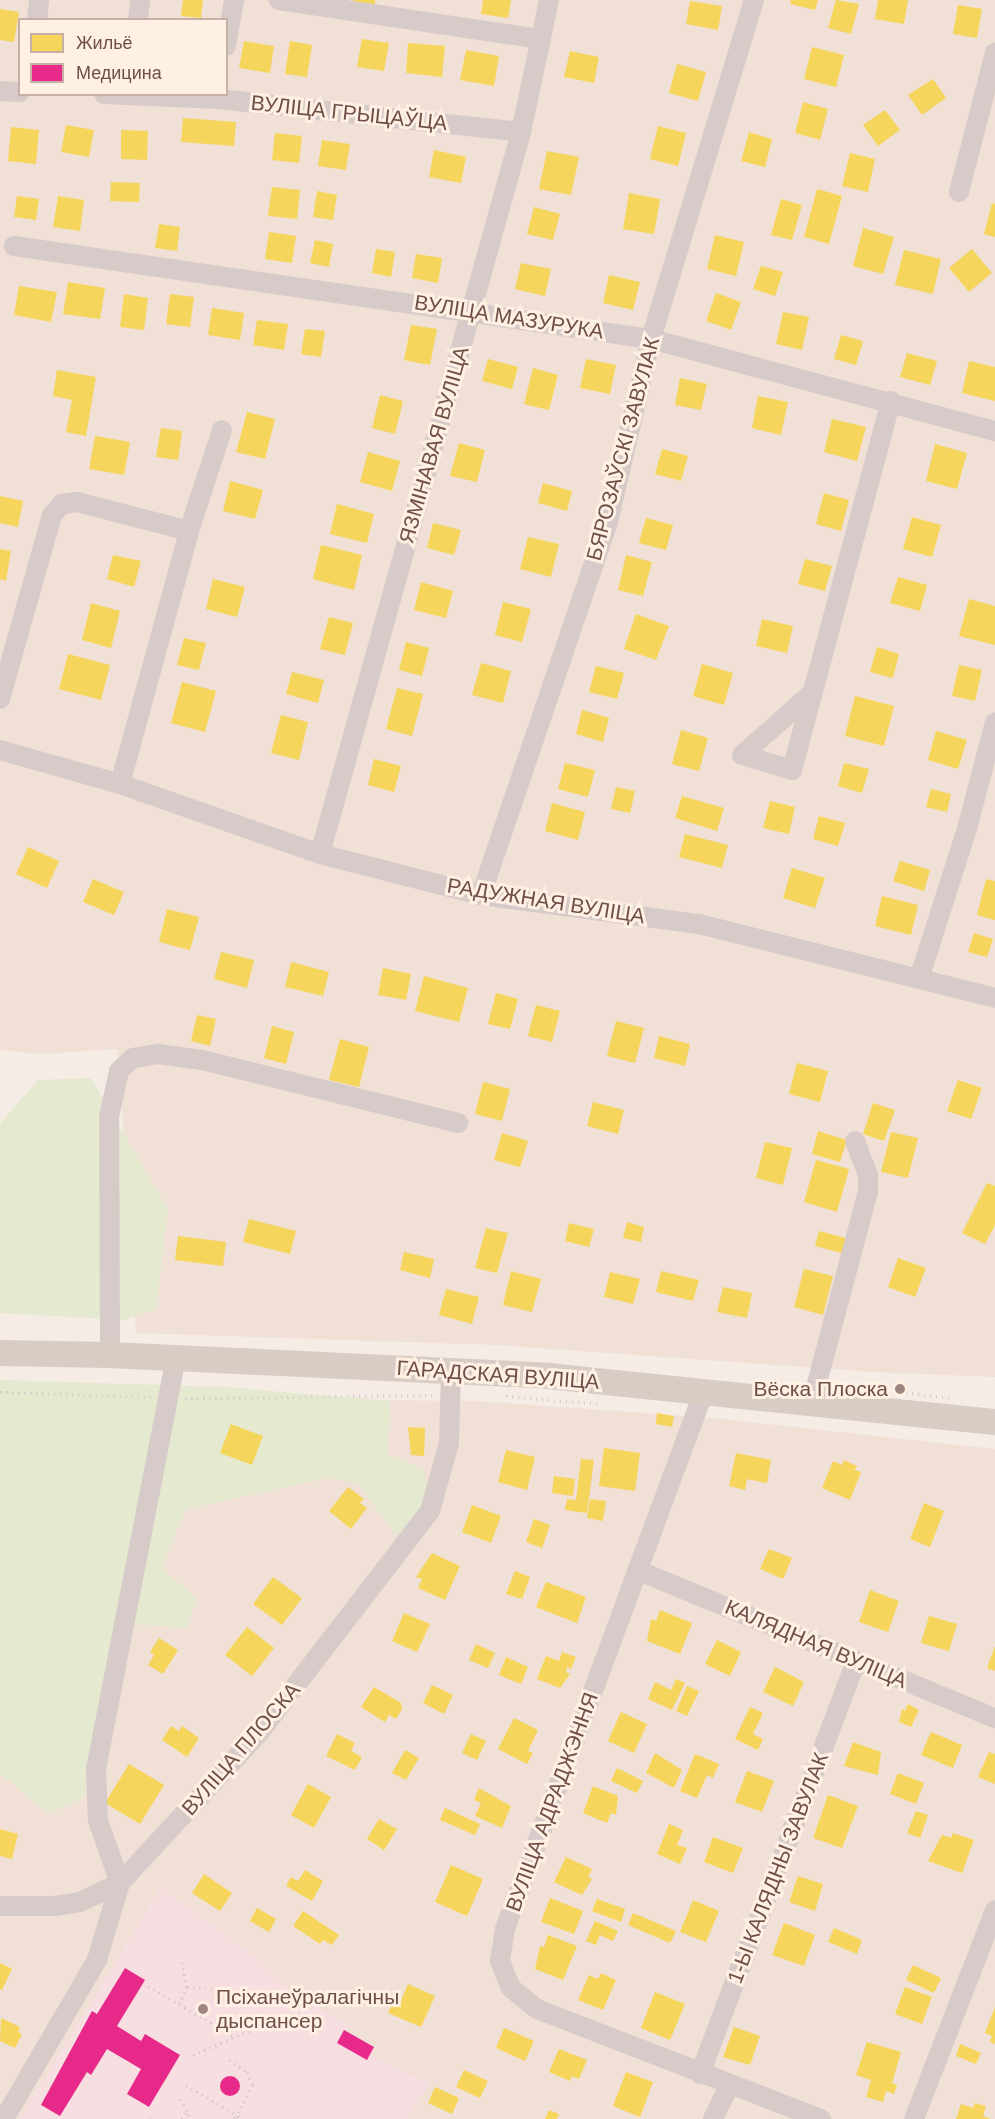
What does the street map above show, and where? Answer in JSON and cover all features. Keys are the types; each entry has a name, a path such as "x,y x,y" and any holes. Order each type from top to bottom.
{"main road":[{"name":"ГАРАДСКАЯ ВУЛІЦА","path":"0,1353 176,1358 451,1383 704,1391 995,1422"}],"street":[{"path":"37,18 39,0"},
{"path":"138,18 140,0"},
{"path":"228,34 234,0"},
{"path":"279,0 541,39"},
{"name":"ЯЗМІНАВАЯ ВУЛІЦА","path":"320,854 521,132 549,0"},
{"name":"БЯРОЗАЎСКІ ЗАВУЛАК","path":"481,895 608,522 651,339 754,0"},
{"path":"959,192 995,53"},
{"path":"0,91 18,92"},
{"name":"ВУЛІЦА ГРЫЦАЎЦА","path":"172,96 218,97 521,132"},
{"name":"ВУЛІЦА МАЗУРУКА","path":"14,246 472,310 651,339 891,400 995,431"},
{"path":"813,692 891,400"},
{"path":"120,784 189,531 222,430"},
{"path":"0,699 52,515 62,504 77,502 189,531"},
{"path":"919,979 968,825 995,722"},
{"name":"РАДУЖНАЯ ВУЛІЦА","path":"0,750 120,784 320,854 481,895 699,924 995,998"},
{"path":"110,1355 108,1116 119,1071 133,1058 158,1054 202,1060 458,1124"},
{"path":"812,1402 868,1191 868,1175 855,1141"},
{"path":"0,1906 55,1906 80,1902 120,1883 98,1821 96,1769 176,1358"},
{"name":"ВУЛІЦА ПЛОСКА","path":"4,2119 97,1960 120,1883 259,1734 420,1529 445,1469 451,1383"},
{"name":"ВУЛІЦА АДРАДЖЭННЯ","path":"704,1391 505,1929 500,1961 511,1988 537,2009 729,2086 821,2119"},
{"name":"КАЛЯДНАЯ ВУЛІЦА","path":"637,1570 995,1718"},
{"name":"1-Ы КАЛЯДНЫ ЗАВУЛАК","path":"700,2074 856,1662"},
{"path":"914,2119 995,1910"},
{"path":"713,2119 729,2086"}],"path":[{"path":"0,1392 169,1398 451,1383"},
{"path":"503,1396 606,1404"},
{"path":"179,2004 187,1987 181,1962"},
{"path":"148,1986 235,2037"},
{"path":"187,1987 224,1990"},
{"path":"193,2055 270,2022"},
{"path":"229,2060 252,2080 251,2092 234,2119"},
{"path":"186,2085 243,2119"},
{"path":"180,2099 191,2119"},
{"path":"182,2119 187,2112"},
{"path":"150,2119 156,2119"}],"shaded area":[{"path":"0,0 995,0 995,1377 873,1372 496,1345 136,1333 118,1049 39,1054 0,1050"},
{"path":"0,1397 476,1401 711,1418 995,1449 995,2119 0,2119"},
{"name":"Псіханеўралагічны дыспансер","path":"161,1887 256,1957 293,1992 349,2026 345,2030 374,2047 370,2056 430,2084 406,2119 20,2119"}],"green space":[{"path":"91,1078 168,1209 156,1309 125,1320 0,1313 0,1124 38,1080"},
{"path":"0,1380 226,1387 390,1401 388,1455 424,1469 429,1503 396,1535 358,1484 328,1478 186,1509 161,1568 197,1598 186,1628 117,1623 85,1797 48,1814 0,1773"}],"building: Жильё":[{"path":"183,0 203,0 201,18 181,16"},
{"path":"353,0 375,0 375,5 353,3"},
{"path":"483,0 511,0 508,18 481,14"},
{"path":"791,0 818,0 815,10 790,4"},
{"path":"836,0 859,4 851,34 828,28"},
{"path":"878,0 908,0 904,24 875,19"},
{"path":"690,1 722,6 718,30 686,24"},
{"path":"958,5 982,9 977,38 953,34"},
{"path":"0,9 19,12 14,42 0,40"},
{"path":"362,39 389,43 384,71 357,67"},
{"path":"244,41 274,46 270,73 239,68"},
{"path":"290,41 312,45 307,77 285,74"},
{"path":"408,43 445,46 442,77 406,73"},
{"path":"812,47 844,55 836,87 804,79"},
{"path":"466,50 499,56 494,86 460,80"},
{"path":"570,51 599,57 594,83 564,77"},
{"path":"677,64 706,72 698,101 669,93"},
{"path":"933,79 946,98 922,115 908,95"},
{"path":"803,102 828,109 820,140 795,133"},
{"path":"885,110 900,130 878,146 863,125"},
{"path":"183,118 236,122 234,146 181,142"},
{"path":"66,125 94,130 89,157 61,152"},
{"path":"658,126 686,133 678,166 650,159"},
{"path":"11,127 39,130 36,164 8,161"},
{"path":"121,130 148,131 147,160 121,159"},
{"path":"749,132 772,139 765,167 741,161"},
{"path":"275,133 302,136 299,163 272,160"},
{"path":"322,140 350,144 346,170 318,166"},
{"path":"434,150 466,157 461,183 429,177"},
{"path":"547,151 579,157 571,195 539,189"},
{"path":"850,153 875,159 868,192 842,186"},
{"path":"111,182 140,183 139,202 110,201"},
{"path":"272,187 300,190 297,219 268,216"},
{"path":"817,189 842,196 829,244 804,237"},
{"path":"317,191 337,195 333,220 313,217"},
{"path":"629,193 660,199 654,234 623,229"},
{"path":"17,196 39,199 36,220 14,217"},
{"path":"58,196 84,200 80,231 53,227"},
{"path":"781,199 802,205 792,240 771,235"},
{"path":"992,203 995,204 995,237 984,234"},
{"path":"534,207 560,214 553,240 527,234"},
{"path":"159,224 180,227 177,251 155,248"},
{"path":"863,228 894,237 883,274 853,266"},
{"path":"269,232 296,236 292,263 265,259"},
{"path":"715,235 744,242 736,276 707,269"},
{"path":"315,240 333,244 329,267 310,263"},
{"path":"376,249 395,252 391,277 372,273"},
{"path":"972,249 992,273 969,292 949,268"},
{"path":"904,250 941,259 933,294 895,285"},
{"path":"416,254 442,258 438,283 412,278"},
{"path":"521,263 551,269 545,296 515,289"},
{"path":"761,266 783,272 775,296 753,289"},
{"path":"609,275 640,282 633,310 603,303"},
{"path":"68,282 105,288 100,319 63,314"},
{"path":"19,286 57,292 51,322 14,315"},
{"path":"716,293 741,302 731,330 706,321"},
{"path":"124,294 148,298 144,330 120,327"},
{"path":"170,294 194,297 190,327 166,324"},
{"path":"212,308 244,313 240,340 208,335"},
{"path":"783,312 809,317 802,350 776,344"},
{"path":"257,320 288,324 284,350 253,345"},
{"path":"411,325 437,329 430,365 404,360"},
{"path":"305,329 325,331 321,357 301,354"},
{"path":"841,335 863,341 856,365 834,359"},
{"path":"907,353 937,361 930,385 900,377"},
{"path":"488,359 518,367 512,389 482,381"},
{"path":"586,359 616,365 610,394 580,388"},
{"path":"969,361 995,367 995,401 962,393"},
{"path":"533,368 558,375 549,410 524,404"},
{"path":"57,370 96,377 86,436 66,432 72,400 53,396"},
{"path":"680,378 707,384 701,410 675,405"},
{"path":"380,395 403,401 395,434 372,428"},
{"path":"758,396 788,402 781,435 752,428"},
{"path":"247,412 275,419 265,459 236,452"},
{"path":"832,419 866,427 857,461 824,452"},
{"path":"161,428 182,431 178,460 156,457"},
{"path":"95,436 130,442 124,475 89,469"},
{"path":"459,443 485,450 477,482 450,476"},
{"path":"935,444 967,453 957,489 926,481"},
{"path":"662,449 688,456 681,481 655,474"},
{"path":"368,452 400,461 392,491 360,482"},
{"path":"230,481 263,490 255,519 223,511"},
{"path":"543,483 572,491 567,511 538,503"},
{"path":"824,493 849,500 841,531 816,524"},
{"path":"0,496 23,501 18,527 0,523"},
{"path":"337,504 374,514 367,543 330,534"},
{"path":"912,517 941,525 932,557 903,549"},
{"path":"646,518 673,525 666,550 639,543"},
{"path":"433,523 461,530 454,555 427,548"},
{"path":"528,537 559,544 551,577 520,569"},
{"path":"321,545 362,555 354,590 313,579"},
{"path":"0,549 11,551 6,581 0,579"},
{"path":"113,555 141,561 134,587 107,579"},
{"path":"626,555 652,562 643,596 618,590"},
{"path":"805,559 832,566 825,591 798,584"},
{"path":"898,577 927,585 920,611 890,603"},
{"path":"213,579 245,587 237,617 206,609"},
{"path":"421,582 453,591 446,618 414,610"},
{"path":"969,599 995,606 995,645 959,636"},
{"path":"503,602 531,609 522,642 495,635"},
{"path":"91,603 120,611 111,648 82,640"},
{"path":"636,614 669,626 656,660 624,649"},
{"path":"329,617 353,623 345,655 320,649"},
{"path":"762,619 793,626 787,653 756,646"},
{"path":"184,638 206,643 199,670 177,665"},
{"path":"406,642 429,648 422,676 399,670"},
{"path":"877,647 899,654 893,678 870,672"},
{"path":"68,654 110,665 101,700 59,689"},
{"path":"481,663 511,671 503,703 472,695"},
{"path":"702,664 733,673 724,705 693,696"},
{"path":"959,665 982,670 975,701 952,696"},
{"path":"596,666 624,673 617,699 589,692"},
{"path":"292,672 324,680 318,703 286,694"},
{"path":"182,682 216,691 205,732 171,723"},
{"path":"397,688 423,694 412,736 386,729"},
{"path":"855,696 894,706 884,746 845,736"},
{"path":"582,710 609,718 603,742 576,734"},
{"path":"281,715 308,722 299,760 271,753"},
{"path":"681,730 708,738 699,771 672,764"},
{"path":"936,731 967,740 958,769 928,760"},
{"path":"374,759 401,766 394,792 368,785"},
{"path":"565,763 595,770 588,797 558,789"},
{"path":"844,763 869,769 862,793 838,786"},
{"path":"616,787 635,791 630,813 611,809"},
{"path":"931,789 951,794 947,812 926,807"},
{"path":"682,796 724,808 717,831 675,818"},
{"path":"770,801 795,807 789,834 763,828"},
{"path":"552,803 585,812 578,840 545,831"},
{"path":"819,816 845,823 838,846 813,839"},
{"path":"685,834 728,845 722,868 679,857"},
{"path":"28,847 59,861 47,888 16,874"},
{"path":"900,861 930,870 924,891 893,881"},
{"path":"792,868 825,878 815,908 783,898"},
{"path":"93,879 124,892 114,915 83,902"},
{"path":"986,879 995,881 995,920 977,915"},
{"path":"882,896 918,905 911,935 875,926"},
{"path":"167,909 199,917 190,950 159,942"},
{"path":"974,933 993,939 987,957 968,952"},
{"path":"221,952 254,960 247,988 214,979"},
{"path":"291,962 329,972 323,996 285,987"},
{"path":"383,968 411,974 406,1000 378,995"},
{"path":"424,976 468,988 459,1022 415,1011"},
{"path":"496,993 518,999 510,1029 488,1024"},
{"path":"536,1005 560,1011 552,1042 528,1036"},
{"path":"197,1015 216,1019 210,1046 191,1041"},
{"path":"616,1021 644,1028 635,1063 607,1056"},
{"path":"272,1026 294,1032 286,1064 264,1058"},
{"path":"659,1036 690,1044 685,1066 654,1058"},
{"path":"340,1039 369,1047 359,1087 329,1080"},
{"path":"797,1063 828,1071 820,1102 789,1094"},
{"path":"958,1080 982,1088 971,1119 947,1111"},
{"path":"483,1082 510,1089 502,1121 475,1114"},
{"path":"593,1102 624,1110 618,1134 587,1126"},
{"path":"873,1103 895,1110 884,1141 863,1134"},
{"path":"818,1131 847,1140 840,1162 812,1154"},
{"path":"891,1132 918,1138 908,1178 881,1172"},
{"path":"502,1133 528,1141 520,1167 494,1160"},
{"path":"765,1142 792,1148 783,1185 756,1178"},
{"path":"816,1160 849,1169 837,1212 804,1202"},
{"path":"987,1183 995,1186 995,1225 985,1244 962,1233"},
{"path":"249,1219 296,1231 290,1254 243,1242"},
{"path":"627,1222 644,1227 641,1242 623,1238"},
{"path":"569,1223 594,1229 589,1247 565,1241"},
{"path":"486,1228 508,1233 497,1273 475,1268"},
{"path":"819,1231 846,1238 842,1253 815,1246"},
{"path":"178,1236 226,1242 223,1266 175,1260"},
{"path":"404,1252 434,1259 430,1278 400,1270"},
{"path":"898,1258 926,1268 915,1297 888,1287"},
{"path":"804,1269 833,1276 823,1315 794,1307"},
{"path":"511,1271 541,1279 532,1312 503,1305"},
{"path":"661,1271 699,1280 693,1301 656,1292"},
{"path":"610,1272 640,1279 633,1304 604,1297"},
{"path":"723,1287 752,1293 747,1318 717,1312"},
{"path":"446,1289 479,1297 472,1324 439,1315"},
{"path":"657,1413 674,1416 672,1427 656,1424"},
{"path":"231,1424 263,1436 252,1465 220,1453"},
{"path":"408,1427 425,1428 424,1456 411,1455"},
{"path":"604,1448 640,1453 635,1491 599,1486"},
{"path":"506,1450 535,1457 527,1490 498,1482"},
{"path":"736,1453 771,1460 767,1483 747,1479 745,1490 729,1486"},
{"path":"581,1459 594,1460 587,1513 565,1510 567,1499 576,1500"},
{"path":"844,1460 857,1466 855,1470 861,1472 850,1500 822,1488 833,1461 842,1465"},
{"path":"554,1476 575,1479 573,1496 552,1493"},
{"path":"348,1487 364,1499 360,1503 367,1508 351,1529 329,1511"},
{"path":"590,1499 606,1501 603,1521 587,1518"},
{"path":"924,1503 944,1511 930,1547 910,1539"},
{"path":"472,1505 501,1516 491,1543 462,1532"},
{"path":"534,1519 550,1525 542,1548 526,1542"},
{"path":"769,1549 792,1558 783,1579 760,1569"},
{"path":"432,1553 460,1566 445,1600 418,1588 422,1579 416,1577"},
{"path":"515,1571 530,1577 522,1599 506,1594"},
{"path":"273,1577 302,1598 282,1625 253,1604"},
{"path":"546,1582 586,1597 577,1623 536,1607"},
{"path":"870,1590 899,1601 888,1632 859,1622"},
{"path":"660,1610 692,1623 680,1654 647,1641 651,1619 656,1621"},
{"path":"404,1613 430,1624 417,1652 392,1641"},
{"path":"929,1616 957,1624 949,1651 921,1643"},
{"path":"247,1627 274,1648 252,1676 225,1655"},
{"path":"159,1638 178,1650 163,1674 148,1665 154,1655 150,1652"},
{"path":"717,1640 741,1652 730,1676 705,1664"},
{"path":"476,1644 495,1653 488,1668 469,1660"},
{"path":"995,1646 995,1671 987,1668"},
{"path":"562,1652 576,1657 571,1669 567,1667 566,1672 570,1674 560,1688 537,1679 546,1656 559,1661"},
{"path":"506,1657 528,1667 521,1684 499,1675"},
{"path":"775,1667 804,1682 793,1706 763,1692"},
{"path":"676,1679 685,1683 672,1710 648,1699 655,1682 671,1690"},
{"path":"432,1685 453,1695 444,1714 423,1703"},
{"path":"687,1686 699,1691 687,1716 676,1711"},
{"path":"374,1687 401,1703 402,1709 396,1719 389,1715 385,1722 361,1707"},
{"path":"908,1704 919,1710 911,1727 899,1722 902,1709 905,1711"},
{"path":"750,1707 763,1713 753,1734 763,1739 758,1750 735,1739"},
{"path":"621,1712 647,1724 634,1753 608,1741"},
{"path":"514,1718 538,1730 528,1751 533,1753 527,1764 498,1749"},
{"path":"171,1726 179,1731 182,1726 199,1738 187,1757 162,1740"},
{"path":"931,1732 962,1745 953,1768 921,1755"},
{"path":"337,1734 355,1743 351,1751 362,1757 355,1770 326,1756"},
{"path":"471,1734 486,1741 477,1760 462,1753"},
{"path":"853,1742 881,1752 878,1775 844,1766"},
{"path":"405,1750 419,1758 406,1780 392,1773"},
{"path":"989,1752 995,1754 995,1784 978,1777"},
{"path":"655,1753 682,1770 674,1788 646,1773"},
{"path":"695,1754 719,1764 713,1778 707,1775 697,1798 680,1791"},
{"path":"129,1764 164,1785 140,1824 105,1803"},
{"path":"617,1768 643,1781 637,1793 611,1781"},
{"path":"747,1771 774,1781 762,1812 735,1802"},
{"path":"898,1773 924,1783 916,1804 890,1794"},
{"path":"308,1784 331,1797 314,1828 291,1815"},
{"path":"593,1786 618,1796 616,1815 611,1813 607,1823 583,1813"},
{"path":"479,1788 511,1806 502,1828 475,1816 481,1803 474,1800"},
{"path":"828,1795 858,1806 842,1848 813,1838"},
{"path":"445,1808 480,1824 475,1835 440,1820"},
{"path":"916,1811 928,1815 920,1838 907,1833"},
{"path":"379,1819 397,1829 384,1850 367,1839"},
{"path":"669,1824 683,1830 677,1845 687,1848 680,1864 657,1854"},
{"path":"0,1829 18,1834 12,1859 0,1856"},
{"path":"953,1833 974,1840 962,1873 928,1861 942,1835 951,1838"},
{"path":"713,1837 743,1848 733,1873 704,1862"},
{"path":"566,1857 592,1869 588,1877 592,1879 582,1895 554,1882"},
{"path":"451,1865 483,1879 467,1916 435,1902"},
{"path":"305,1870 323,1881 312,1901 286,1886 291,1877 298,1881"},
{"path":"204,1874 232,1893 220,1911 192,1893"},
{"path":"798,1876 823,1884 815,1911 789,1902"},
{"path":"550,1898 583,1911 574,1934 541,1922"},
{"path":"597,1899 625,1909 621,1922 592,1911"},
{"path":"693,1900 719,1911 706,1942 680,1932"},
{"path":"257,1908 276,1919 269,1932 250,1921"},
{"path":"303,1911 339,1935 332,1945 323,1940 320,1944 293,1926"},
{"path":"633,1913 676,1931 670,1943 628,1925"},
{"path":"595,1921 618,1931 613,1941 600,1935 596,1945 586,1941"},
{"path":"784,1923 815,1935 804,1966 772,1955"},
{"path":"834,1928 862,1940 857,1954 828,1942"},
{"path":"548,1935 577,1946 563,1980 535,1969 540,1946 544,1947"},
{"path":"0,1963 12,1969 2,1990 0,1989"},
{"path":"913,1965 941,1978 934,1993 906,1980"},
{"path":"601,1973 616,1980 603,2010 578,2000 589,1975 598,1979"},
{"path":"408,1984 435,1996 421,2027 388,2013 394,2000 400,2003"},
{"path":"905,1987 932,1997 922,2024 895,2014"},
{"path":"655,1992 685,2004 670,2040 641,2028"},
{"path":"995,2007 995,2044 990,2042 992,2036 985,2033"},
{"path":"1,2018 20,2027 18,2032 22,2034 15,2048 0,2041"},
{"path":"734,2027 760,2036 750,2065 723,2057"},
{"path":"504,2028 534,2041 525,2061 496,2048"},
{"path":"867,2042 901,2052 892,2083 897,2085 894,2094 886,2091 883,2102 866,2097 871,2080 856,2075"},
{"path":"960,2044 981,2053 976,2064 956,2056"},
{"path":"559,2049 587,2060 579,2079 572,2076 570,2081 549,2072"},
{"path":"464,2070 488,2081 480,2098 456,2087"},
{"path":"626,2072 653,2082 640,2117 613,2106"},
{"path":"435,2087 459,2098 452,2114 428,2103"},
{"path":"975,2103 986,2106 983,2116 991,2119 956,2119 961,2104 973,2108"},
{"path":"549,2110 559,2114 557,2119 545,2119"}],"building: Медицина":[{"path":"125,1968 145,1980 117,2026 141,2041 145,2034 180,2055 149,2107 127,2094 141,2069 107,2049 91,2075 87,2072 60,2116 41,2105 92,2011 97,2014"},
{"path":"344,2030 374,2047 367,2060 337,2043"},
{"path":"230,2076 237,2079 240,2086 237,2093 230,2096 223,2093 220,2086 223,2079"}],"place":[{"name":"Вёска Плоска","path":"900,1389"},
{"name":"Псіханеўралагічны дыспансер","path":"203,2009"}]}
